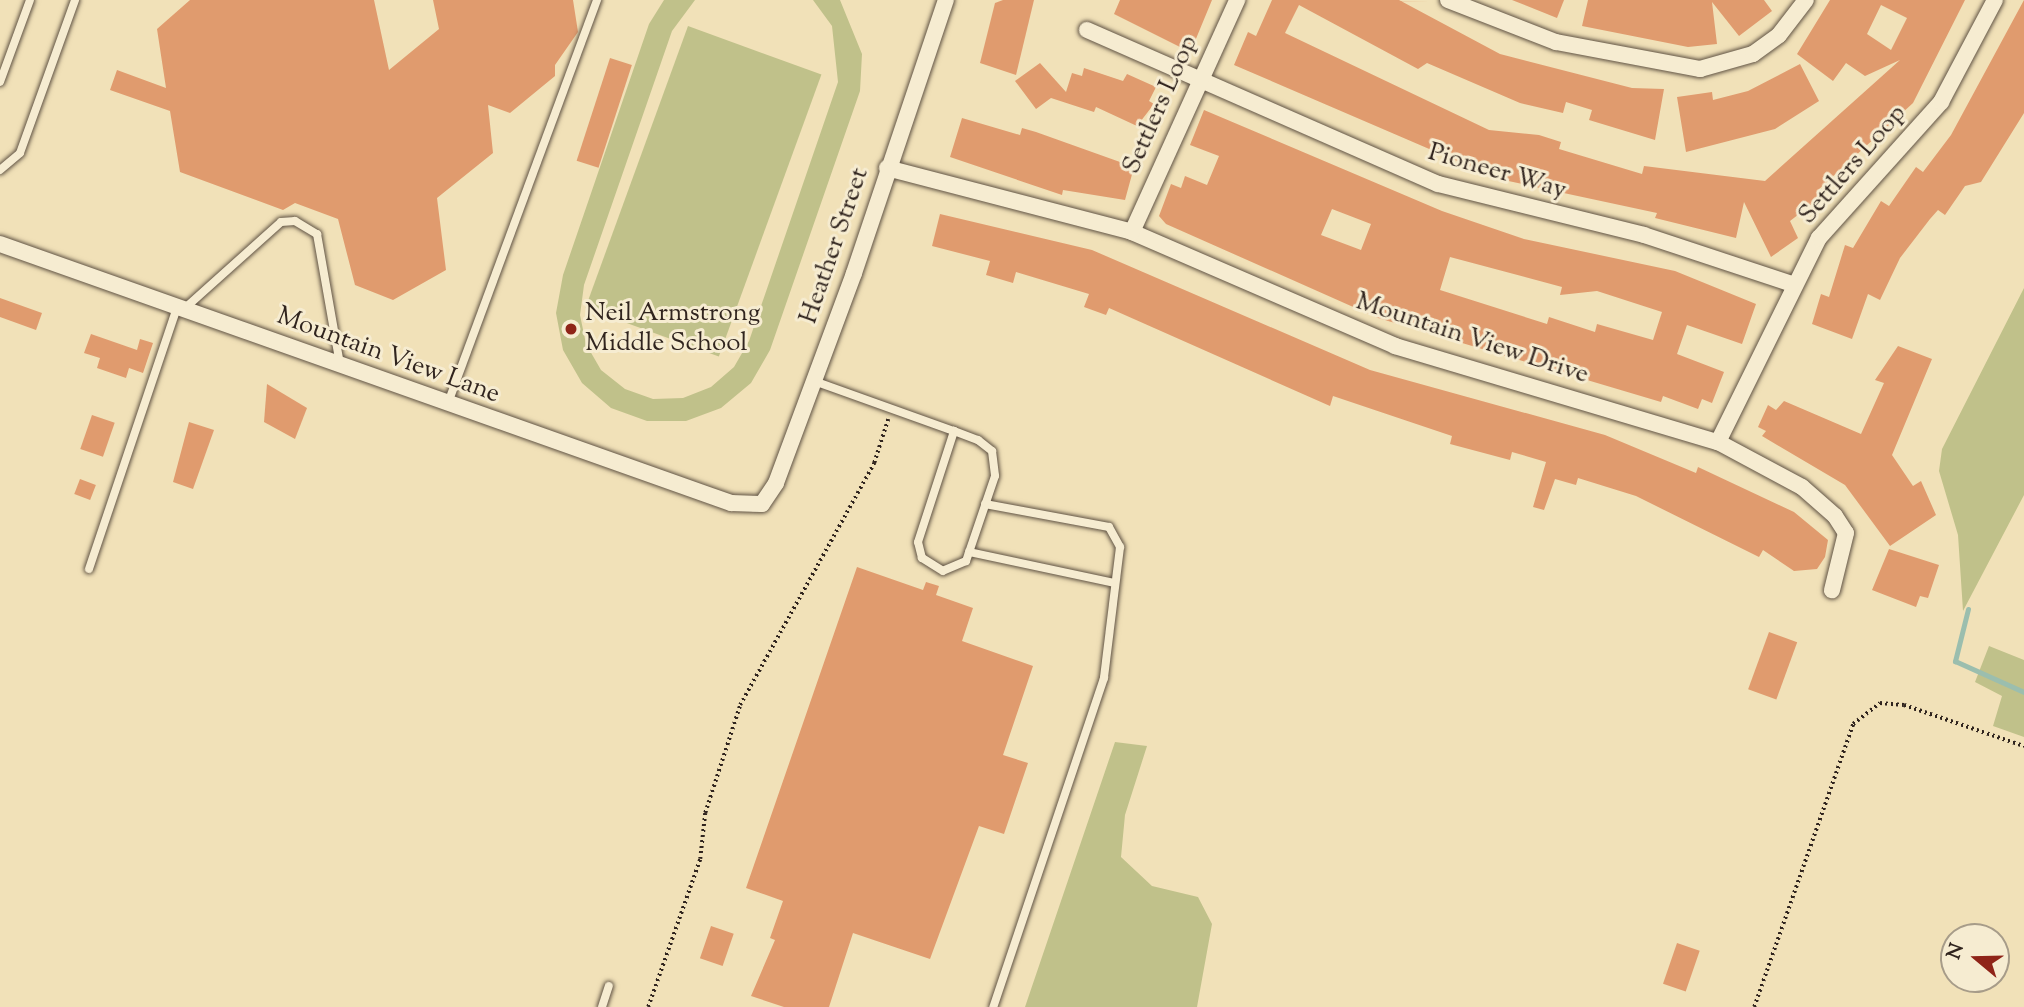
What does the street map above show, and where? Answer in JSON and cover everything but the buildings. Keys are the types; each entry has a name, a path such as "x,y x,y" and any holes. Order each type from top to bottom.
{"street":[{"name":"Heather Street","path":"762,504 776,483 814,381 946,0"},
{"name":"Settlers Loop","path":"1132,232 1199,75 1237,0"},
{"path":"1448,0 1556,42 1700,69 1754,54 1779,35 1806,0"},
{"name":"Settlers Loop","path":"1718,442 1770,346 1793,284 1847,202 1941,102 1995,0"},
{"name":"Pioneer Way","path":"1087,30 1199,75 1438,184 1644,235 1793,284"},
{"name":"Mountain View Drive","path":"887,168 1132,232 1395,346 1718,442 1802,487 1835,516 1846,533 1832,590"},
{"name":"Mountain View Lane","path":"0,244 731,503 762,504"}],"lane":[{"path":"0,82 30,0"},
{"path":"0,170 20,153 75,0"},
{"path":"448,403 597,0"},
{"path":"89,569 181,308 281,222 304,224 317,233 340,365"},
{"path":"814,381 954,431 986,444 996,458 985,505 969,552 959,566 943,571 927,565 918,550 954,431"},
{"path":"985,505 1109,527 1120,547 1104,678 993,1007"},
{"path":"969,552 1115,583"},
{"path":"602,1007 609,986"}],"path":[{"path":"648,1007 700,859 705,813 740,705 885,441 884,406"},
{"path":"1754,1007 1853,724 1880,703 1904,705 2024,746"}],"green space":[{"path":"664,0 695,0 672,31 584,285 580,315 586,344 601,370 625,389 653,399 683,398 711,387 734,367 749,341 838,82 832,26 813,0 840,0 862,54 860,91 770,350 751,383 721,408 686,421 647,421 611,408 582,383 563,350 556,313 563,275 649,24"},
{"path":"688,26 821,75 719,356 585,308"},
{"path":"2024,288 2024,495 1963,611 1958,535 1939,471 1942,449"},
{"path":"1989,646 2024,660 2024,737 1993,726 2002,696 1975,682"},
{"path":"1115,742 1147,746 1125,815 1121,857 1152,886 1198,897 1212,924 1197,1007 1025,1007"}],"waterway":[{"path":"1968,609 1955,661 2024,692"}],"place":[{"name":"Neil Armstrong Middle School","path":"571,329"}]}
